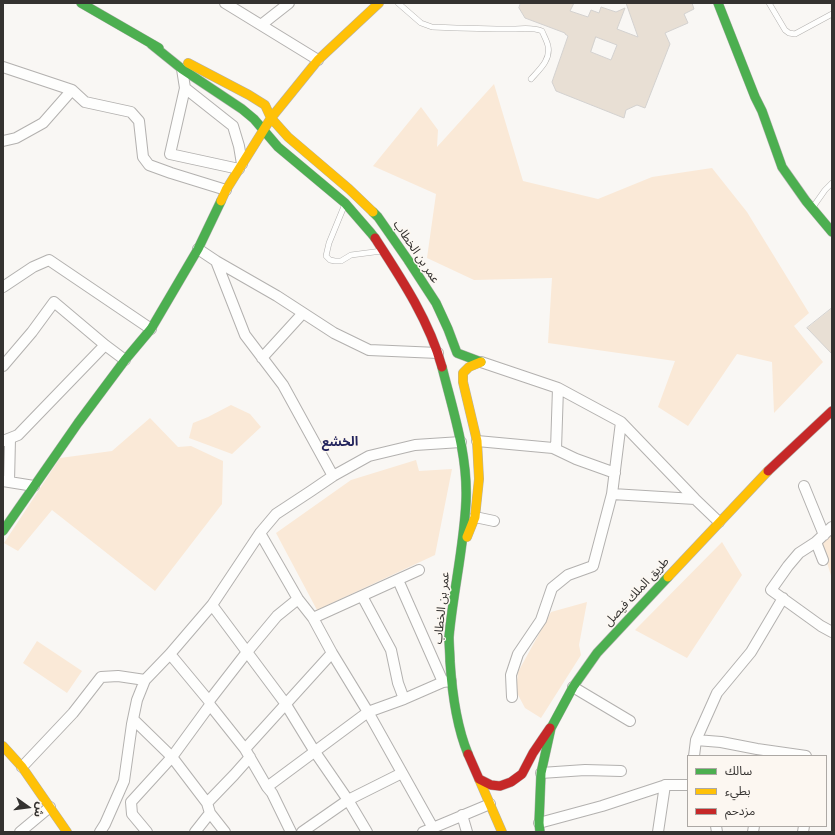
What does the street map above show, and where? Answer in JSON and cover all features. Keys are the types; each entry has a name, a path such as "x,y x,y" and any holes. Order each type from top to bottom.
{"street":[{"name":"عمر بن الخطاب","path":"81,3 151,44 249,95 265,105 271,118 288,137 350,189 378,217 436,303 457,353 482,362"},
{"path":"225,3 318,60"},
{"path":"261,25 289,3"},
{"path":"3,531 83,416 150,329 198,249 226,190 271,118 318,60 378,4"},
{"path":"720,5 755,97 762,111 782,167 806,201 832,232"},
{"name":"عمر بن الخطاب","path":"151,44 182,69 242,109 254,119 278,147 345,203 371,233 399,275 419,310 438,353 461,442 465,474 466,501 461,554 449,639 447,682 466,748 480,779"},
{"path":"3,67 72,90 85,102 131,112 139,121 143,157 149,165 226,190"},
{"path":"182,69 184,88 170,154 240,167"},
{"path":"184,88 233,126 239,146 240,167"},
{"path":"3,141 16,138 43,123 72,90"},
{"path":"198,249 277,296 334,333 369,350 438,353"},
{"path":"3,287 33,267 49,260 150,329"},
{"path":"216,261 245,335 283,385 333,476"},
{"path":"3,366 32,332 54,302 104,345 125,360"},
{"path":"262,358 303,313"},
{"path":"34,486 6,481 6,440 18,435 104,345"},
{"name":"عمر بن الخطاب","path":"461,554 475,517 479,479 478,441 463,382 463,373 469,367 482,362"},
{"path":"482,362 558,388 621,422 719,522"},
{"path":"556,449 558,388"},
{"name":"طريق الملك فيصل","path":"540,827 541,773 550,728 572,687 597,653 719,522 775,464 832,411"},
{"path":"512,697 511,675 518,654 541,620 552,588 568,575 593,566 612,494 621,422"},
{"path":"478,441 553,448 576,459 615,473"},
{"path":"100,832 106,824 124,782 136,700 145,680 170,654 212,605 260,533 276,514 333,476 369,456 415,445 461,442"},
{"path":"804,486 824,534"},
{"path":"612,494 695,499"},
{"path":"475,517 494,521"},
{"path":"832,527 816,542 799,553 771,590 821,626 832,632"},
{"path":"260,533 298,598 313,618 332,653 368,712 402,773 428,830 490,804"},
{"path":"816,542 823,560"},
{"path":"313,618 419,570"},
{"path":"267,787 368,712 447,682 398,580"},
{"path":"362,596 391,650 398,683 404,699"},
{"path":"147,832 132,814 132,802 172,757 209,703 247,652 278,616 298,598"},
{"path":"694,755 696,740 717,694 751,652 783,598"},
{"path":"212,605 285,703 367,832"},
{"path":"207,802 234,775 248,753 285,703 332,653"},
{"path":"170,654 248,753 267,787 272,793 292,832"},
{"path":"22,767 74,713 101,677 118,676 145,680"},
{"path":"572,687 630,721"},
{"path":"133,719 172,757 207,802 210,813 225,832"},
{"path":"480,779 491,785 500,786 511,782 522,774 533,753 550,728"},
{"path":"696,740 721,742 761,753 791,755"},
{"path":"3,746 22,767 68,832"},
{"path":"541,773 585,770 621,771"},
{"path":"302,832 348,800 402,773"},
{"path":"480,779 502,832"},
{"path":"540,827 665,785 687,785"},
{"path":"658,832 665,785"},
{"path":"20,832 50,808"},
{"path":"195,832 210,813"},
{"path":"462,815 467,832"}],"lane":[{"path":"398,3 422,23 432,27 530,28 542,31 549,47 548,56 543,66 531,79"},
{"path":"769,3 784,30 789,33 796,34 832,14"},
{"path":"812,208 824,190 832,182"},
{"path":"345,203 329,243 326,256 330,260 341,261 351,255 383,251"}],"shaded area":[{"path":"494,84 523,181 598,199 652,177 712,168 747,212 809,313 794,326 823,362 774,413 772,362 737,354 688,426 658,407 675,361 548,343 552,278 474,280 427,258 436,194 373,166 421,107 438,130 437,147"},
{"path":"231,405 250,414 261,427 232,454 189,438 193,423"},
{"path":"150,418 178,447 191,446 223,461 222,504 155,591 52,510 18,551 4,543 60,458 112,451"},
{"path":"416,460 419,471 452,469 435,555 317,610 276,533 351,480"},
{"path":"832,533 832,579 821,543"},
{"path":"722,542 742,575 687,658 635,630"},
{"path":"587,602 579,645 581,655 541,718 525,708 516,691 518,672 551,612"},
{"path":"37,641 82,671 67,693 23,663"}],"building":[{"path":"521,3 574,3 570,11 588,17 591,10 599,13 601,7 616,12 625,8 617,29 638,37 626,3 692,3 694,9 684,14 688,23 665,33 670,44 645,108 637,105 626,110 624,118 556,91 552,82 568,36 565,33 525,18 519,8","holes":["596,37 617,45 611,60 591,52"]},
{"path":"832,308 832,354 807,328"}],"traffic: fast":[{"path":"81,3 159,48"},
{"path":"718,3 755,97 762,111 782,167 806,201 832,232"},
{"path":"151,44 182,69 242,109 254,119 278,147 345,203 375,238"},
{"path":"3,531 78,423 125,360 151,329 198,249 221,201"},
{"path":"373,212 408,260 436,303 457,353 481,362"},
{"path":"442,367 459,433 465,467 465,518 449,637 453,697 460,732 468,754"},
{"path":"540,832 541,773 551,728 573,687 597,653 668,577"}],"traffic: slow":[{"path":"221,201 226,190 271,118 318,60 379,3"},
{"path":"188,63 265,105 271,118 288,137 349,189 373,212"},
{"path":"467,537 475,517 479,479 477,441 463,382 463,373 469,367 481,362"},
{"path":"668,577 768,471"},
{"path":"3,746 22,767 67,832"},
{"path":"479,779 502,832"}],"traffic: jam":[{"path":"375,238 422,316 430,333 442,367"},
{"path":"768,471 832,411"},
{"path":"468,754 479,779 491,785 500,786 511,782 522,774 533,753 550,728"}],"district":[{"name":"الخشع","path":"340,443"}]}
